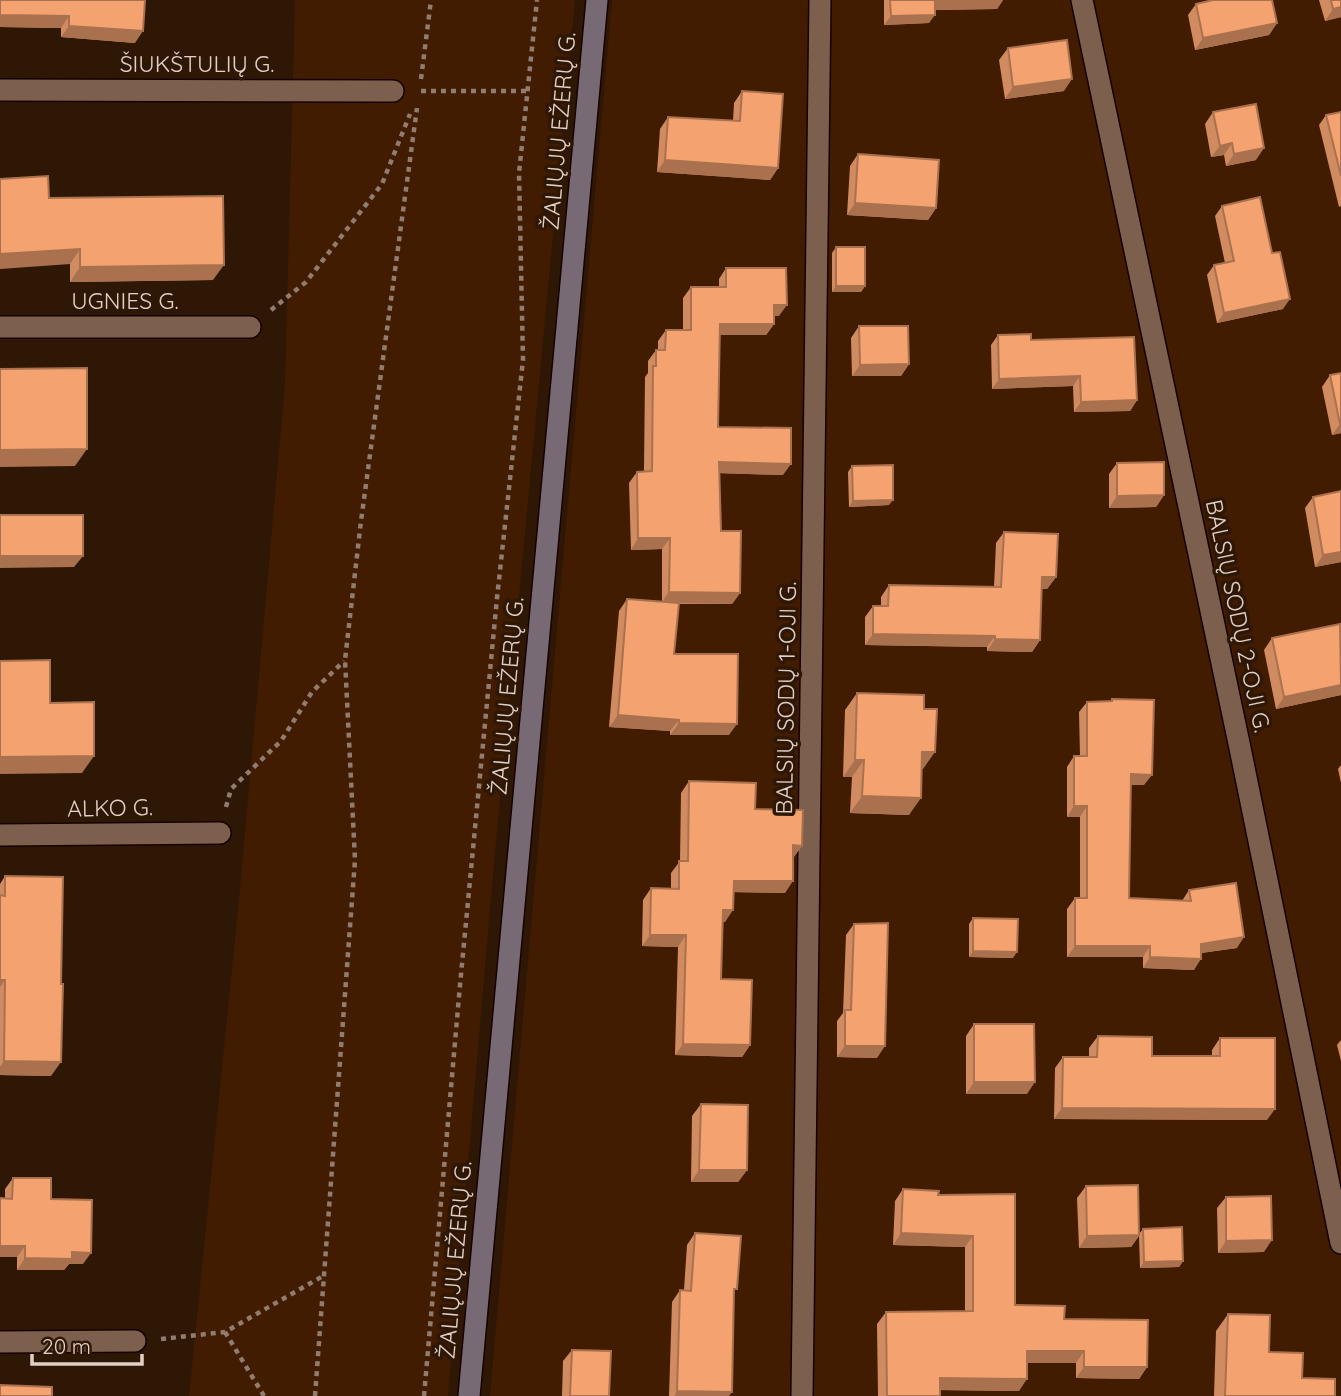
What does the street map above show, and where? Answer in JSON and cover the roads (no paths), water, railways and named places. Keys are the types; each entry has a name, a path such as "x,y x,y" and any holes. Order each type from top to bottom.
{"main road":[{"name":"ŽALIŲJŲ EŽERŲ G.","path":"469,1396 597,0"}],"street":[{"name":"BALSIŲ SODŲ 1-OJI G.","path":"802,1396 820,0"},
{"name":"BALSIŲ SODŲ 2-OJI G.","path":"1082,0 1341,1243"},
{"name":"ŠIUKŠTULIŲ G.","path":"0,90 393,90"},
{"name":"UGNIES G.","path":"0,327 250,327"},
{"name":"ALKO G.","path":"0,835 220,833"},
{"path":"0,1342 135,1341"}]}
